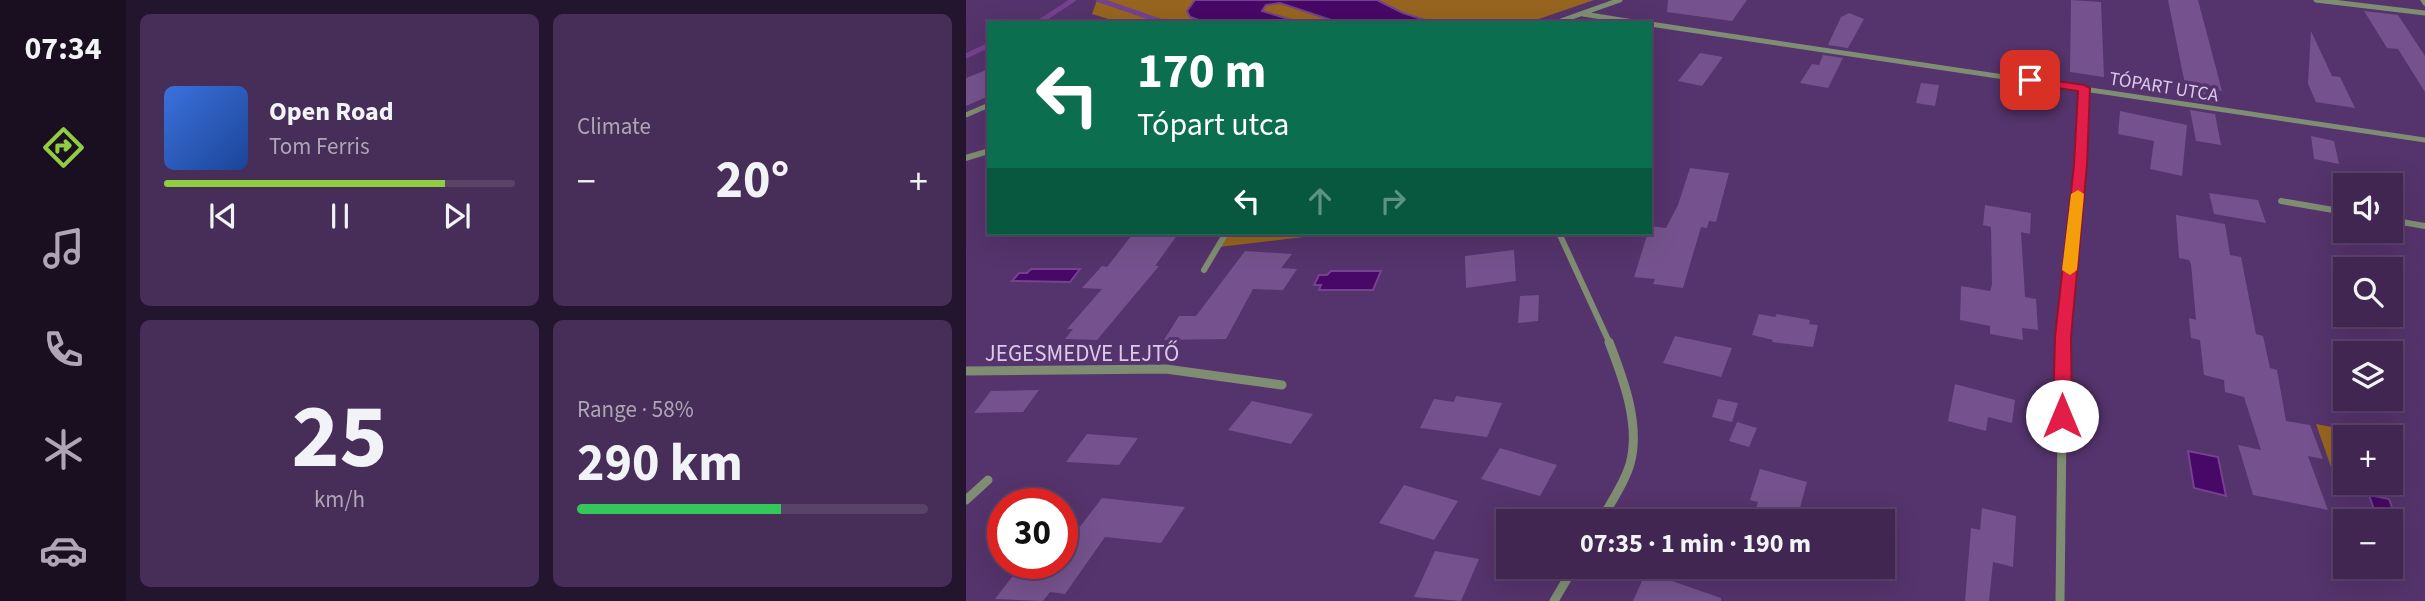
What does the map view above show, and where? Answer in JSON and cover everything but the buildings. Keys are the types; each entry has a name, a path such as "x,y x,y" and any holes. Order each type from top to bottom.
{"street":[{"path":"1560,21 1620,0"},
{"path":"2316,0 2425,13"},
{"path":"1579,14 1626,21"},
{"name":"TÓPART UTCA","path":"1652,24 2425,140"},
{"path":"2060,601 2063,337 2080,165 2084,88"},
{"path":"966,115 987,106"},
{"path":"966,158 987,151"},
{"path":"2281,201 2333,210"},
{"path":"2403,222 2425,226"},
{"path":"1204,270 1225,235"},
{"path":"1560,235 1600,319 1624,390 1632,426 1631,462 1607,509"},
{"name":"JEGESMEDVE LEJTŐ","path":"966,371 1166,369 1282,385"},
{"path":"966,500 988,480"},
{"path":"1554,601 1567,579"}],"shaded area":[{"path":"1097,0 1195,0 1187,11 1191,17 1202,21 1115,21 1092,14"},
{"path":"1195,0 1377,0 1403,13 1429,21 1331,21 1280,3 1266,5 1262,11 1295,21 1201,21 1190,17 1187,11"},
{"path":"1377,0 1594,0 1533,21 1429,21 1403,13"},
{"path":"1280,3 1332,20 1295,21 1261,11 1266,5"},
{"path":"1225,235 1320,235 1219,247"},
{"path":"1031,269 1080,269 1070,282 1012,281 1019,273 1027,273"},
{"path":"1331,271 1381,271 1373,290 1319,290 1321,285 1314,285 1319,275 1327,275"},
{"path":"2316,424 2333,427 2331,467"},
{"path":"2188,451 2218,457 2226,496 2194,488"},
{"path":"2369,495 2389,499 2393,509 2374,509"}],"waterway":[{"path":"1041,21 1073,0"},
{"path":"1099,0 1160,21"},
{"path":"966,56 987,46"}],"slow traffic":[{"path":"2070,270 2078,194"}],"route":[{"path":"2030,80 2084,88 2080,165 2063,337 2062,416"}]}
